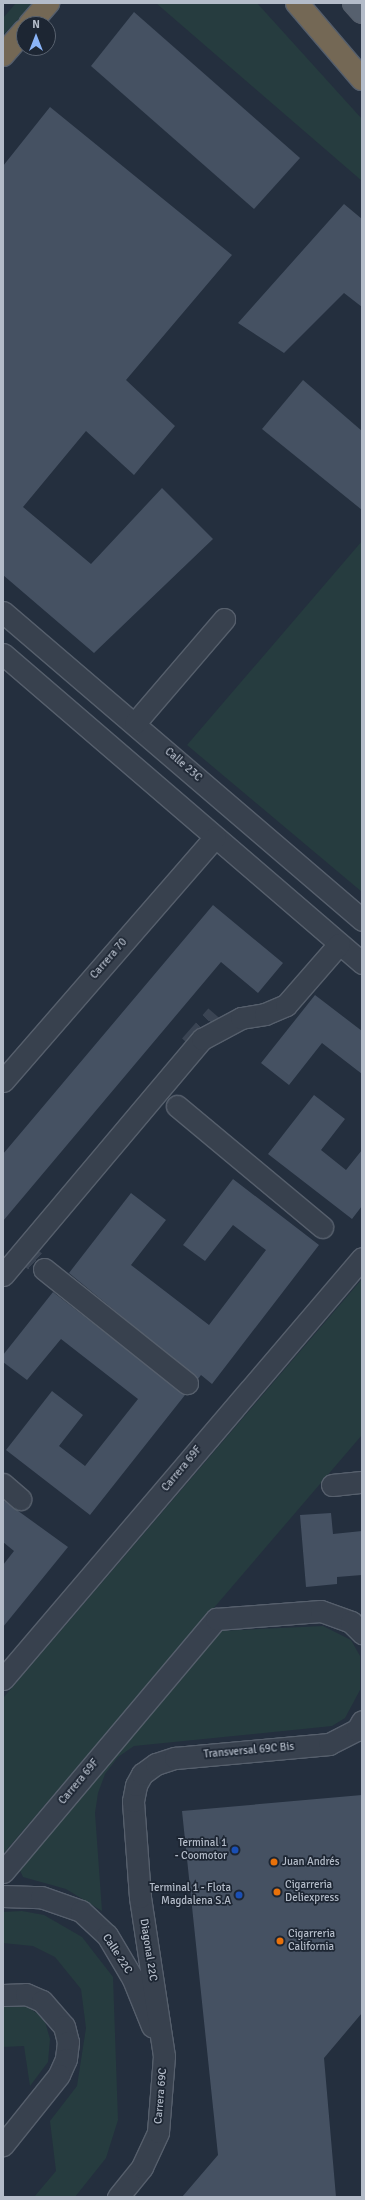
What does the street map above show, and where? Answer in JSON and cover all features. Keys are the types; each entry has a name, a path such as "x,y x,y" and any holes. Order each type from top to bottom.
{"highway":[{"path":"37,16 48,3"},
{"path":"297,3 362,79"}],"main road":[{"path":"354,3 362,12"}],"street":[{"name":"Calle 23C","path":"3,612 135,723 362,920"},
{"path":"135,723 224,619"},
{"path":"3,654 362,963"},
{"name":"Carrera 70","path":"3,1081 215,837"},
{"path":"3,1275 202,1039 241,1018 265,1014 286,1005 339,944"},
{"path":"216,1015 243,1006 286,1005"},
{"path":"177,1106 322,1227"},
{"name":"Carrera 69F","path":"3,1679 362,1258"},
{"path":"44,1269 187,1383"},
{"path":"332,1485 362,1482"},
{"path":"3,1484 20,1499"},
{"name":"Carrera 69F","path":"3,1872 216,1619 321,1611 351,1622 362,1633"},
{"name":"Transversal 69C Bis","path":"142,1774 156,1764 175,1758 328,1744 359,1726"},
{"name":"Diagonal 22C","path":"142,1774 133,1801 137,1860 164,2056"},
{"name":"Calle 22C","path":"3,1896 41,1897 81,1911 106,1935 133,1979 164,2056"},
{"path":"3,1995 26,1994 42,2001 64,2026 68,2042 66,2059 59,2075 3,2145"},
{"name":"Carrera 69C","path":"118,2197 142,2167 158,2132 164,2056"}],"green space":[{"path":"16,3 34,3 21,16 16,16 16,22 3,35 3,18"},
{"path":"156,3 257,3 362,119 362,181"},
{"path":"362,541 362,892 187,745"},
{"path":"362,1279 362,1435 3,1854 3,1698"},
{"path":"323,1626 351,1640 360,1656 360,1690 345,1718 332,1726 134,1746 118,1757 105,1774 98,1793 95,1813 102,1911 66,1889 23,1877 18,1866 217,1631"},
{"path":"22,1911 44,1915 82,1937 113,1977 118,2120 106,2158 75,2197 34,2197 56,2171 50,2121 77,2086 86,2028 81,1989 55,1957 33,1946 3,1943 3,1912"},
{"path":"26,2006 44,2018 50,2039 48,2062 30,2086 24,2046 3,2047 3,2007"}],"building":[{"path":"134,12 300,158 254,209 91,66"},
{"path":"50,107 232,255 126,380 175,426 134,475 86,431 23,507 91,564 162,488 213,539 94,653 3,575 3,166"},
{"path":"344,204 362,219 362,307 344,293 284,353 238,323"},
{"path":"303,380 362,431 362,510 262,429"},
{"path":"213,905 283,963 258,993 221,962 3,1221 3,1154"},
{"path":"315,995 362,1031 362,1074 322,1043 289,1085 261,1063"},
{"path":"314,1095 345,1119 321,1150 346,1170 362,1150 362,1206 352,1219 268,1154"},
{"path":"233,1179 319,1245 212,1384 201,1375 198,1379 69,1273 131,1193 166,1220 131,1265 209,1325 266,1250 233,1225 205,1261 183,1245"},
{"path":"53,1292 185,1395 90,1515 6,1450 52,1391 83,1415 59,1446 85,1466 138,1399 61,1339 27,1380 3,1362 3,1355"},
{"path":"3,1500 68,1547 3,1627 3,1565 14,1551 3,1542"},
{"path":"331,1513 333,1534 362,1531 362,1575 337,1577 337,1584 306,1587 300,1515"},
{"path":"362,1795 362,2013 324,2058 336,2197 182,2197 218,2155 182,1811"}],"tunnel":[{"path":"190,1045 216,1015"},
{"path":"19,1247 44,1269"}],"place":[{"name":"Terminal 1 - Coomotor","path":"235,1850"},
{"name":"Juan Andrés","path":"274,1862"},
{"name":"Cigarreria Deliexpress","path":"277,1892"},
{"name":"Terminal 1 - Flota Magdalena S.A","path":"239,1895"},
{"name":"Cigarreria California","path":"280,1941"}]}
